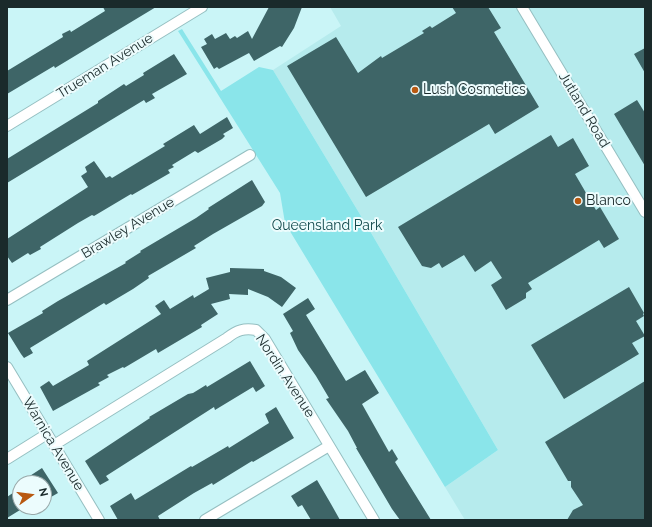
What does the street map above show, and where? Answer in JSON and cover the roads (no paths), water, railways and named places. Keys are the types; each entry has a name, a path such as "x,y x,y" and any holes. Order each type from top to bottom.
{"street":[{"name":"Trueman Avenue","path":"7,126 202,7"},
{"name":"Jutland Road","path":"522,7 645,212"},
{"name":"Brawley Avenue","path":"7,300 250,155"},
{"name":"Nordin Avenue","path":"54,445 235,331 251,329 256,330 262,335 374,520"},
{"name":"Warnica Avenue","path":"7,367 99,520"},
{"path":"7,459 47,434"},
{"path":"206,520 329,446"}],"place":[{"name":"Lush Cosmetics","path":"415,90"},
{"name":"Blanco","path":"578,201"}],"park label":[{"name":"Queensland Park","path":"327,226"}]}
